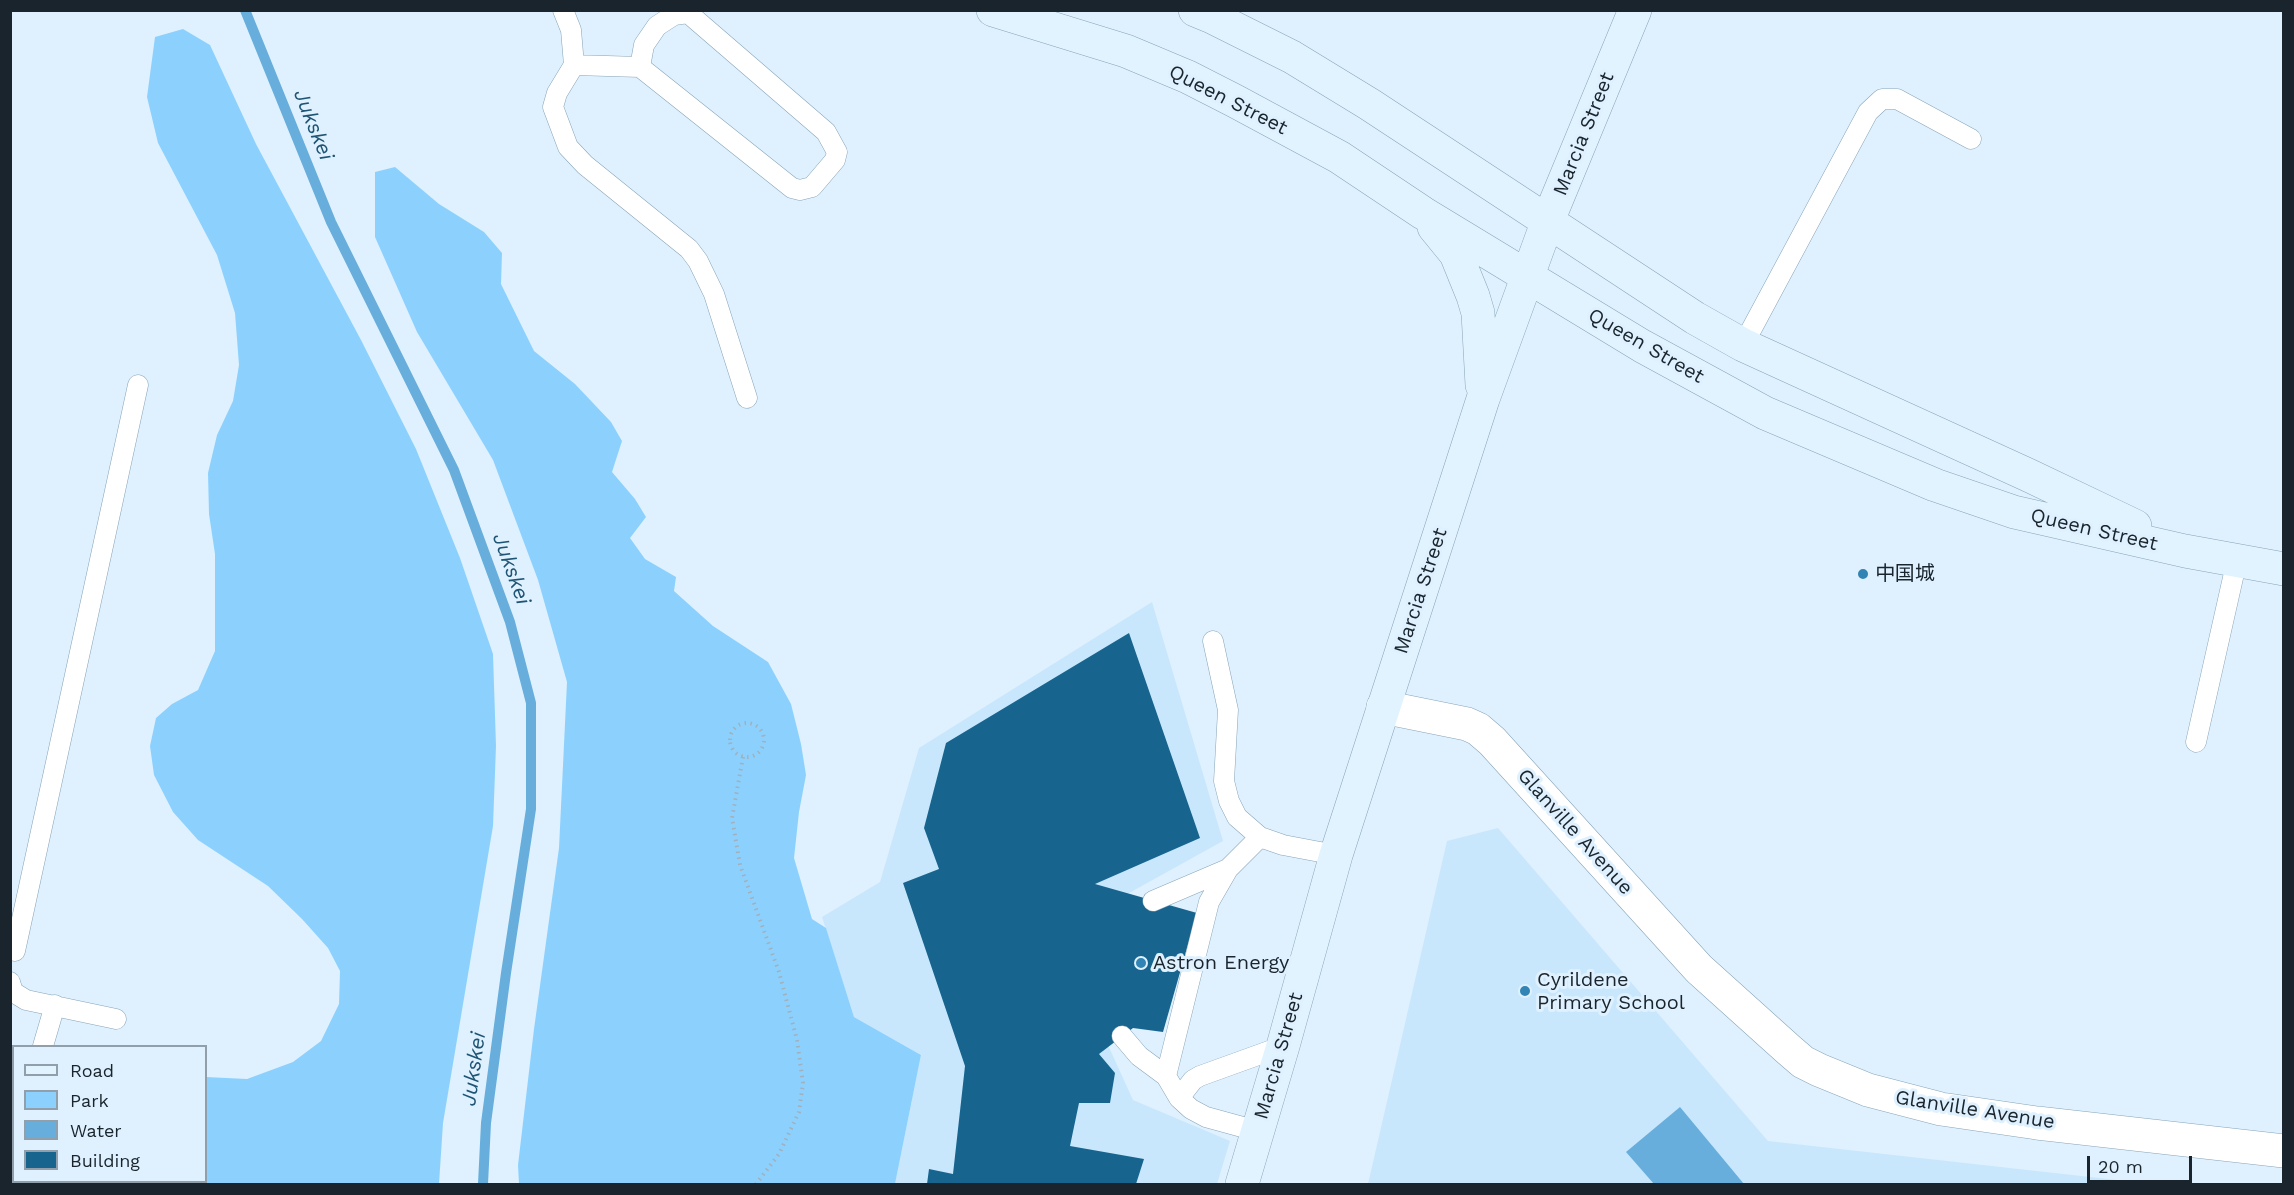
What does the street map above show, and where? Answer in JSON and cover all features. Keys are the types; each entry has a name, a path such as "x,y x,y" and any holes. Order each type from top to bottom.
{"main road":[{"name":"Queen Street","path":"993,10 1126,51 1188,77 1339,157 1423,213 1642,346 1765,412 1935,485 2014,512 2185,551"},
{"name":"Queen Street","path":"1195,10 1302,63 1439,149 1547,223 1695,318 1743,345 2028,475 2185,551"},
{"name":"Marcia Street","path":"1242,1185 1336,855 1483,399 1547,223 1635,10"},
{"path":"1423,213 1456,254 1470,285 1478,313 1483,399"},
{"path":"2185,551 2283,569"}],"street":[{"name":"Glanville Avenue","path":"1383,707 1467,724 1478,729 1492,741 1699,969 1803,1062 1819,1070 1868,1090 1941,1109 2037,1123 2283,1151"}],"lane":[{"path":"563,10 575,54 574,64 557,93 553,107 568,147 585,165 689,249 698,261 714,294 747,398"},
{"path":"574,64 640,67 792,189 812,188 835,160 837,152 826,132 688,13 674,15 657,26 644,45 640,67"},
{"path":"1743,345 1868,112 1882,99 1898,99 1971,139"},
{"path":"10,975 13,950 138,385"},
{"path":"2196,742 2237,560"},
{"path":"1213,641 1228,710 1224,781 1229,801 1237,817 1260,837 1283,845 1336,855"},
{"path":"1166,1076 1209,902 1228,868 1260,837"},
{"path":"1153,901 1228,868"},
{"path":"10,982 13,992 26,1000 116,1019"},
{"path":"44,1045 55,1005"},
{"path":"1122,1036 1139,1056 1166,1076 1179,1098 1191,1109 1206,1117 1257,1131"},
{"path":"1179,1098 1193,1080 1200,1076 1283,1046"}],"path":[{"path":"753,724 762,731 764,742 754,756 743,757 731,746 731,735 738,726 753,724"},
{"path":"743,757 732,818 740,865 779,972 797,1040 803,1083 799,1112 779,1154 756,1185"}],"shaded area":[{"path":"1152,602 1223,841 1057,933 1133,1100 1230,1141 1217,1184 895,1184 921,1055 854,1017 822,917 880,882 919,748"},
{"name":"Cyrildene Primary School","path":"1498,828 1768,1141 2153,1184 1368,1184 1447,841"}],"green space":[{"path":"183,29 210,45 256,144 361,340 416,449 460,558 493,654 496,746 493,826 443,1123 439,1184 125,1184 207,1183 207,1077 247,1079 293,1062 321,1041 339,1004 340,971 328,948 268,886 198,840 173,812 154,775 150,746 156,718 172,704 198,690 215,651 215,554 209,514 208,473 217,435 233,401 239,365 235,313 217,255 158,143 147,97 155,37"},
{"path":"395,167 439,204 484,232 502,253 501,284 534,351 575,384 611,422 622,441 612,472 635,499 646,517 630,538 645,559 676,577 674,591 713,626 768,662 791,704 806,775 794,858 812,919 826,928 854,1017 921,1055 895,1184 519,1184 518,1165 534,1029 559,848 567,682 538,580 493,460 417,332 375,237 375,172"}],"water":[{"path":"1680,1107 1744,1184 1654,1184 1626,1152"}],"building":[{"path":"1129,633 1200,838 1095,884 1197,913 1163,1032 1133,1028 1099,1054 1115,1073 1110,1103 1079,1103 1070,1146 1144,1159 1136,1184 927,1184 929,1169 953,1174 965,1066 903,883 939,869 924,828 946,743"}],"waterway":[{"name":"Jukskei","path":"245,10 331,222 454,470 510,622 531,703 531,809 486,1123 483,1184"}],"place":[{"name":"中国城","path":"1863,574"},
{"name":"Astron Energy","path":"1141,963"},
{"name":"Cyrildene Primary School","path":"1525,991"}]}
